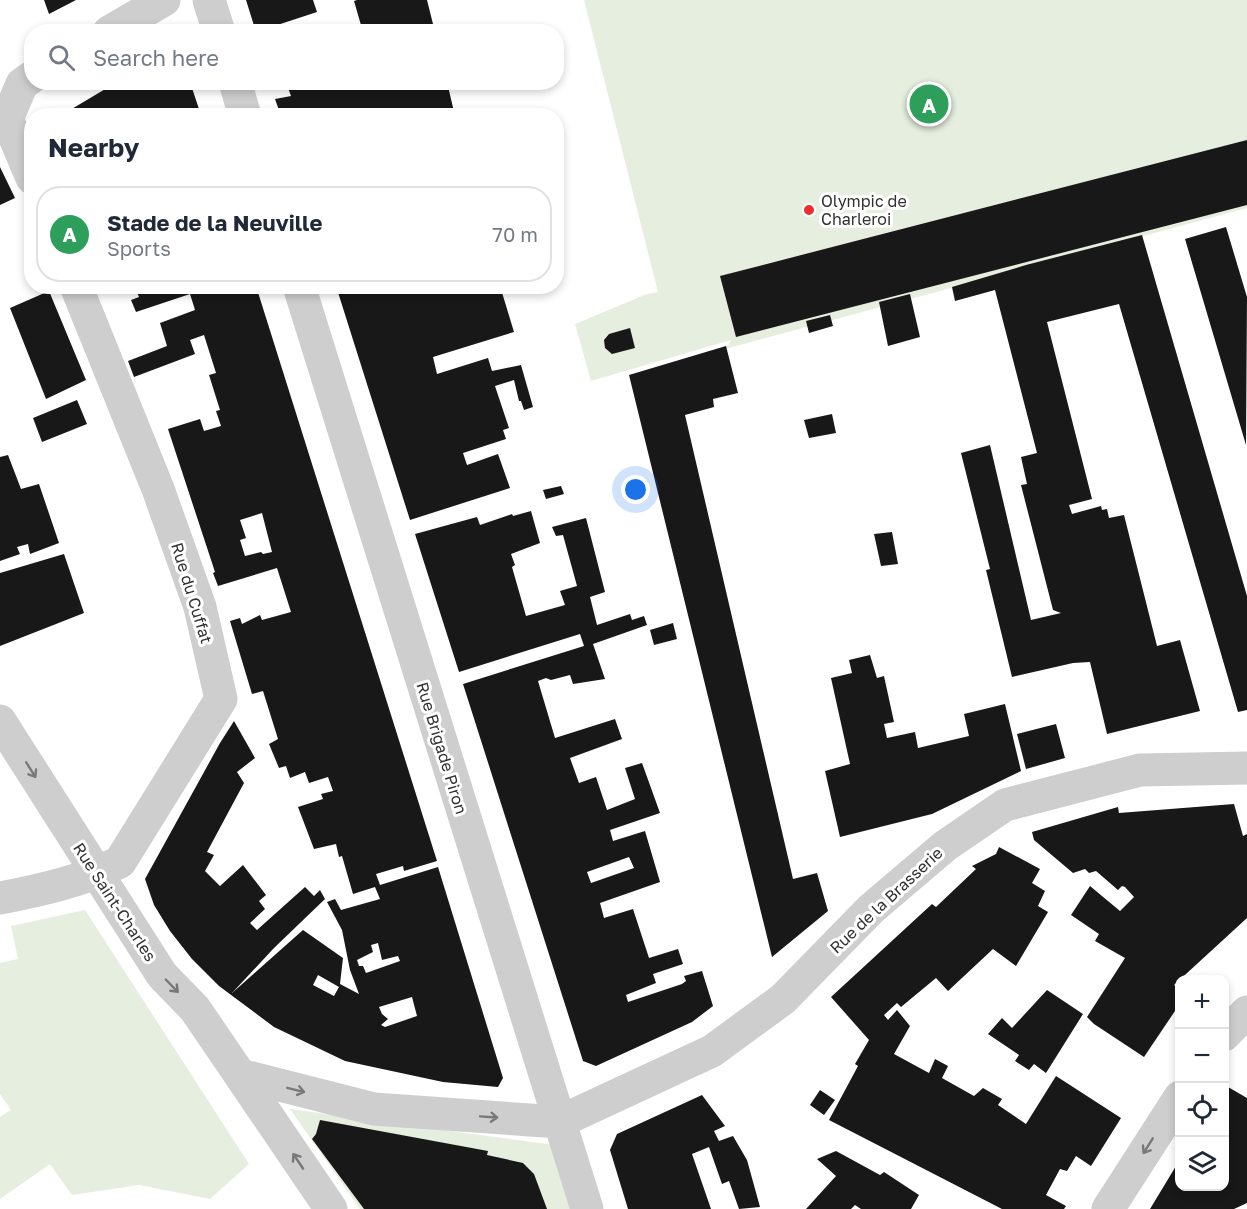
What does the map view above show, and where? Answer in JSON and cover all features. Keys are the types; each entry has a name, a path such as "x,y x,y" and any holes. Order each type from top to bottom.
{"street":[{"path":"123,24 164,0"},
{"path":"209,0 216,24"},
{"path":"24,83 8,119 24,158"},
{"path":"237,90 243,108"},
{"name":"Rue du Cuffat","path":"0,898 51,888 96,874 120,862 221,699 200,607 158,489 79,294"},
{"name":"Rue Brigade Piron","path":"301,294 587,1209"},
{"name":"Rue Saint-Charles","path":"0,721 162,975 195,1009 331,1209"},
{"name":"Rue de la Brasserie","path":"559,1122 712,1051 783,999 871,909 945,846 1005,805 1140,770 1247,768"},
{"path":"1229,1030 1247,1012"},
{"path":"240,1075 374,1109 559,1122"},
{"path":"1108,1209 1175,1102"}],"green space":[{"name":"Olympic de Charleroi","path":"584,0 1247,0 1247,208 629,375 728,346 731,340 591,381 575,324 647,294 658,292"},
{"path":"85,910 249,1164 210,1199 139,1185 72,1195 50,1164 0,1199 0,1117 11,1110 0,1094 0,963 18,959 11,926"},
{"path":"290,1109 554,1145 577,1209 360,1209"}],"building":[{"path":"44,0 76,0 49,14"},
{"path":"246,0 313,0 317,12 280,24 254,24"},
{"path":"427,0 433,24 361,24 354,1"},
{"path":"104,90 193,90 199,108 73,108"},
{"path":"289,90 449,90 453,108 278,108 275,99 291,96"},
{"path":"1247,140 1247,205 736,337 720,276"},
{"path":"0,167 15,198 0,205"},
{"path":"1226,227 1247,297 1246,445 1185,239"},
{"path":"1142,235 1247,596 1247,710 1238,712 1119,304 1047,322 1092,499 1069,505 1072,514 1101,506 1102,510 1107,509 1109,518 1124,515 1157,646 1180,640 1200,711 1107,734 1090,662 1073,663 1012,677 986,570 990,569 961,453 990,445 1031,620 1061,613 1053,610 1021,485 1027,484 1021,457 1037,453 995,290 955,301 952,287"},
{"path":"42,294 50,294 86,380 46,399 10,308"},
{"path":"138,294 190,294 136,312 131,300 139,297"},
{"path":"190,294 259,294 437,861 404,871 403,866 376,874 380,885 438,867 503,1078 498,1087 443,1082 345,1061 274,1027 219,986 192,959 170,931 154,905 145,879 234,721 255,758 237,772 244,783 207,852 214,855 205,871 220,886 243,865 266,895 259,901 265,909 250,923 257,930 305,887 314,896 320,890 325,899 232,993 303,930 343,958 340,984 359,994 350,970 342,930 327,902 335,899 341,910 380,899 375,887 353,894 342,856 339,857 336,844 314,849 298,807 323,799 321,794 333,791 328,777 309,783 305,772 290,778 286,766 279,768 269,744 278,739 263,691 252,694 230,621 240,618 242,624 260,615 262,620 291,612 277,568 218,586 168,429 200,419 204,431 221,426 216,411 220,410 209,375 216,373 204,335 190,340 195,354 134,377 128,361 167,346 160,323 195,310","holes":["262,513 272,552 245,556 240,540 246,538 240,520","378,943 382,960 398,956 400,961 366,973 357,960 373,952 371,945","318,975 339,987 334,996 313,985","412,997 417,1016 385,1027 381,1025 388,1019 379,1007"]},
{"path":"339,294 502,294 514,332 433,357 437,374 488,358 492,371 521,365 533,407 524,410 519,401 514,380 495,386 509,428 503,430 506,439 463,453 467,465 498,454 510,488 410,520"},
{"path":"910,294 920,337 888,346 879,302"},
{"path":"830,315 833,326 809,333 806,321"},
{"path":"630,328 635,348 612,354 605,348 604,340 609,334"},
{"path":"726,346 738,393 713,399 714,407 685,415 793,879 817,873 828,911 772,957 629,375"},
{"path":"77,400 87,424 42,442 33,418"},
{"path":"832,414 836,433 809,438 804,420"},
{"path":"8,455 21,489 39,484 59,543 30,554 28,544 17,547 20,554 0,561 0,457"},
{"path":"561,486 564,494 546,499 543,490"},
{"path":"531,511 540,543 511,554 515,565 512,567 526,616 565,605 560,591 577,586 563,535 556,536 552,527 586,518 605,592 590,597 597,625 630,614 632,620 644,616 647,625 593,644 605,679 573,684 570,675 538,681 555,738 615,719 622,739 570,758 579,783 596,777 607,810 635,799 625,768 642,763 660,813 610,830 613,841 645,831 660,882 600,903 604,918 633,909 649,958 678,949 683,964 653,974 656,983 626,995 628,1002 682,984 686,981 684,976 702,971 713,1006 692,1022 596,1066 583,1061 463,684 584,646 580,634 459,672 415,534 477,517 480,525 512,514 513,516","holes":["629,857 634,868 591,883 587,872"]},
{"path":"892,532 898,564 881,566 874,534"},
{"path":"64,554 84,613 0,646 0,573"},
{"path":"673,623 677,639 654,645 650,630"},
{"path":"870,655 877,678 884,676 894,722 884,724 887,738 915,732 918,748 969,736 964,714 1005,704 1021,771 932,814 840,837 825,771 850,764 831,678 852,673 849,660"},
{"path":"1056,724 1065,758 1026,769 1017,734"},
{"path":"1234,804 1243,836 1247,834 1247,918 1185,975 1175,975 1175,1011 1144,1057 1087,1017 1125,958 1095,941 1099,934 1071,915 1090,886 1120,911 1134,897 1125,887 1122,886 1118,890 1096,871 1089,873 1085,869 1073,873 1034,840 1032,832 1118,807 1119,813"},
{"path":"999,847 1040,869 1032,883 1045,891 1038,906 1048,912 1016,966 993,949 948,991 936,978 901,1007 897,1003 884,1015 888,1020 897,1010 910,1026 894,1054 929,1073 935,1059 948,1066 942,1078 974,1096 983,1088 1002,1099 998,1105 1026,1124 1056,1076 1121,1118 1091,1166 1076,1156 1067,1171 1060,1169 1046,1195 1066,1206 1064,1209 1002,1209 829,1120 869,1040 831,997 932,904 936,907 976,869 972,866 996,854"},
{"path":"1047,990 1083,1014 1046,1073 1034,1064 1029,1070 1015,1061 1019,1055 988,1034 1002,1018 1012,1028"},
{"path":"1229,1088 1247,1098 1247,1203 1234,1209 1150,1209 1175,1168 1175,1191 1229,1191"},
{"path":"820,1090 835,1100 824,1115 810,1105"},
{"path":"702,1095 725,1126 714,1131 719,1141 733,1136 747,1160 760,1207 739,1209 729,1181 722,1184 709,1147 692,1154 711,1209 628,1209 610,1150 617,1134"},
{"path":"320,1120 488,1151 487,1155 523,1163 534,1174 547,1209 364,1209 312,1139"},
{"path":"836,1151 880,1175 884,1172 919,1195 911,1209 861,1209 855,1205 851,1209 806,1209 836,1176 817,1159"}],"place":[{"name":"Stade de la Neuville","path":"929,104"},
{"name":"Olympic de Charleroi","path":"809,210"}]}
